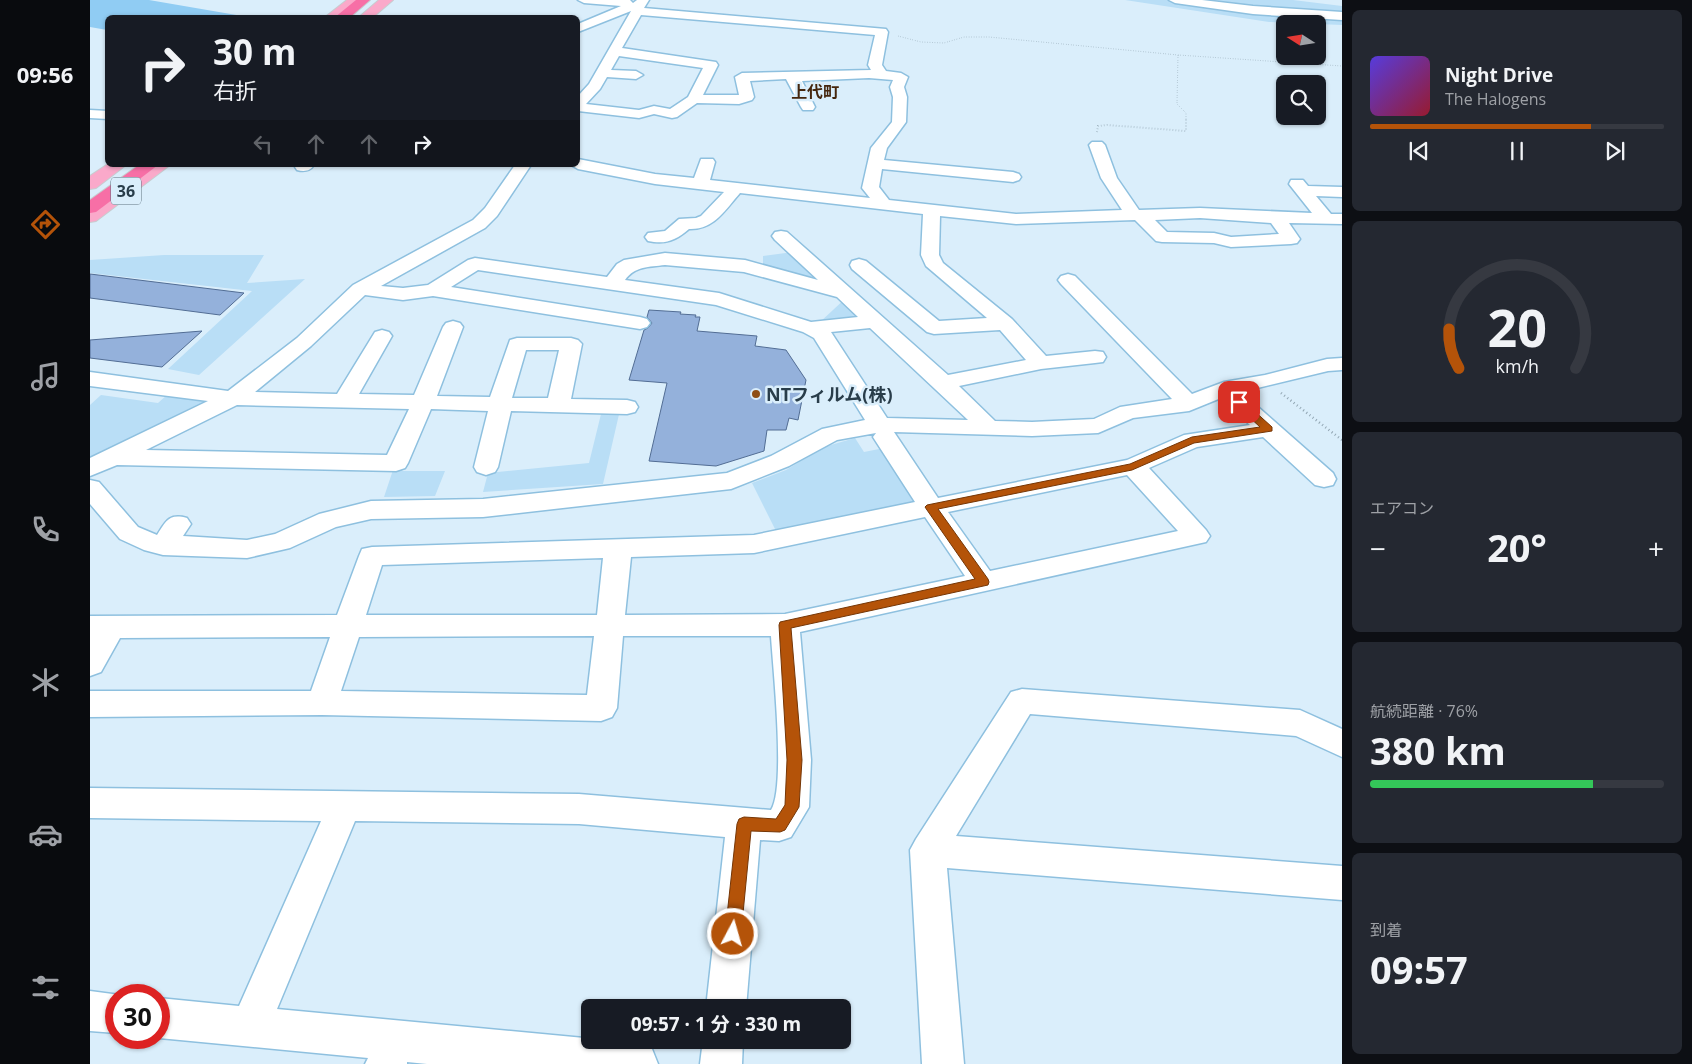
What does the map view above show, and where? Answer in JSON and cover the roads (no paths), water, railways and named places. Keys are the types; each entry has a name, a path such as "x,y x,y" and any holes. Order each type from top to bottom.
{"highway":[{"path":"344,15 364,0"},
{"path":"358,15 379,0"},
{"path":"90,193 127,167"},
{"path":"90,208 147,167"}],"main road":[{"path":"334,15 355,0"},
{"path":"368,15 388,0"},
{"name":"36","path":"90,184 115,167"},
{"name":"36","path":"90,217 159,167"}],"street":[{"path":"584,0 882,32 875,64 881,75"},
{"path":"1175,0 1253,10 1342,16"},
{"path":"1317,2 1342,6"},
{"path":"580,27 617,11 640,5"},
{"path":"580,103 594,86 640,5"},
{"path":"580,105 639,114 654,110 672,114 694,100 711,65 614,51"},
{"path":"601,73 636,75"},
{"path":"694,100 739,100 747,97 742,77 788,75 793,77 881,75 901,77 897,87 900,97 899,122 877,158 870,188 880,198 882,203"},
{"path":"793,77 808,107"},
{"path":"90,114 105,115"},
{"path":"1097,145 1109,178 1137,215 1162,237 1214,238 1231,242 1291,239 1277,218"},
{"path":"877,158 954,165 1013,177"},
{"path":"954,165 977,161"},
{"path":"701,184 707,162"},
{"path":"580,164 655,179 1016,219 1200,213 1277,218 1334,219"},
{"path":"100,463 234,398 304,342 360,288 478,224 491,212 522,167"},
{"path":"654,237 670,236 685,223 699,224 707,220 737,188"},
{"path":"1334,219 1300,188 1342,192"},
{"path":"932,209 930,255 935,266 1005,323 1041,363"},
{"path":"781,236 944,383 982,421"},
{"path":"612,284 624,268 631,264 665,258 744,266 845,294"},
{"path":"433,290 475,264 719,299 810,328 822,334 931,507 983,582"},
{"path":"859,265 934,328 1005,323"},
{"path":"565,310 585,280"},
{"path":"1068,280 1188,404"},
{"path":"360,288 403,294 433,290 640,323"},
{"path":"810,328 876,321"},
{"path":"100,463 396,463 453,326"},
{"path":"344,400 382,336"},
{"path":"486,468 500,404 517,344 571,344 558,406"},
{"path":"944,383 1041,363 1096,356"},
{"path":"90,488 129,533 153,544 247,549 281,542 328,520 371,510 483,508 731,481 780,461 830,434 878,424 982,421 1059,428 1098,426 1111,418 1128,412 1188,404 1224,389 1266,381 1327,365 1342,364"},
{"path":"1224,389 1324,479"},
{"path":"234,398 626,407"},
{"path":"322,703 372,556 754,544 1132,466 1192,440 1268,429"},
{"path":"90,664 101,627 785,625 1197,536 1132,466"},
{"path":"163,546 178,524"},
{"path":"90,704 322,703 602,708 618,548"},
{"path":"90,803 579,809 780,826 792,807 794,760 785,625"},
{"path":"943,1064 928,850 1022,701 1300,723 1342,744"},
{"path":"250,1027 345,805"},
{"path":"727,999 744,824"},
{"path":"928,850 1342,883"},
{"path":"90,1011 105,1012"},
{"path":"170,1019 250,1027 390,1052 636,1064"},
{"path":"721,1064 722,1049"}],"lane":[{"path":"90,379 234,398"}],"place":[{"name":"NTフィルム(株)","path":"756,394"}],"district":[{"name":"上代町","path":"815,92"}]}
